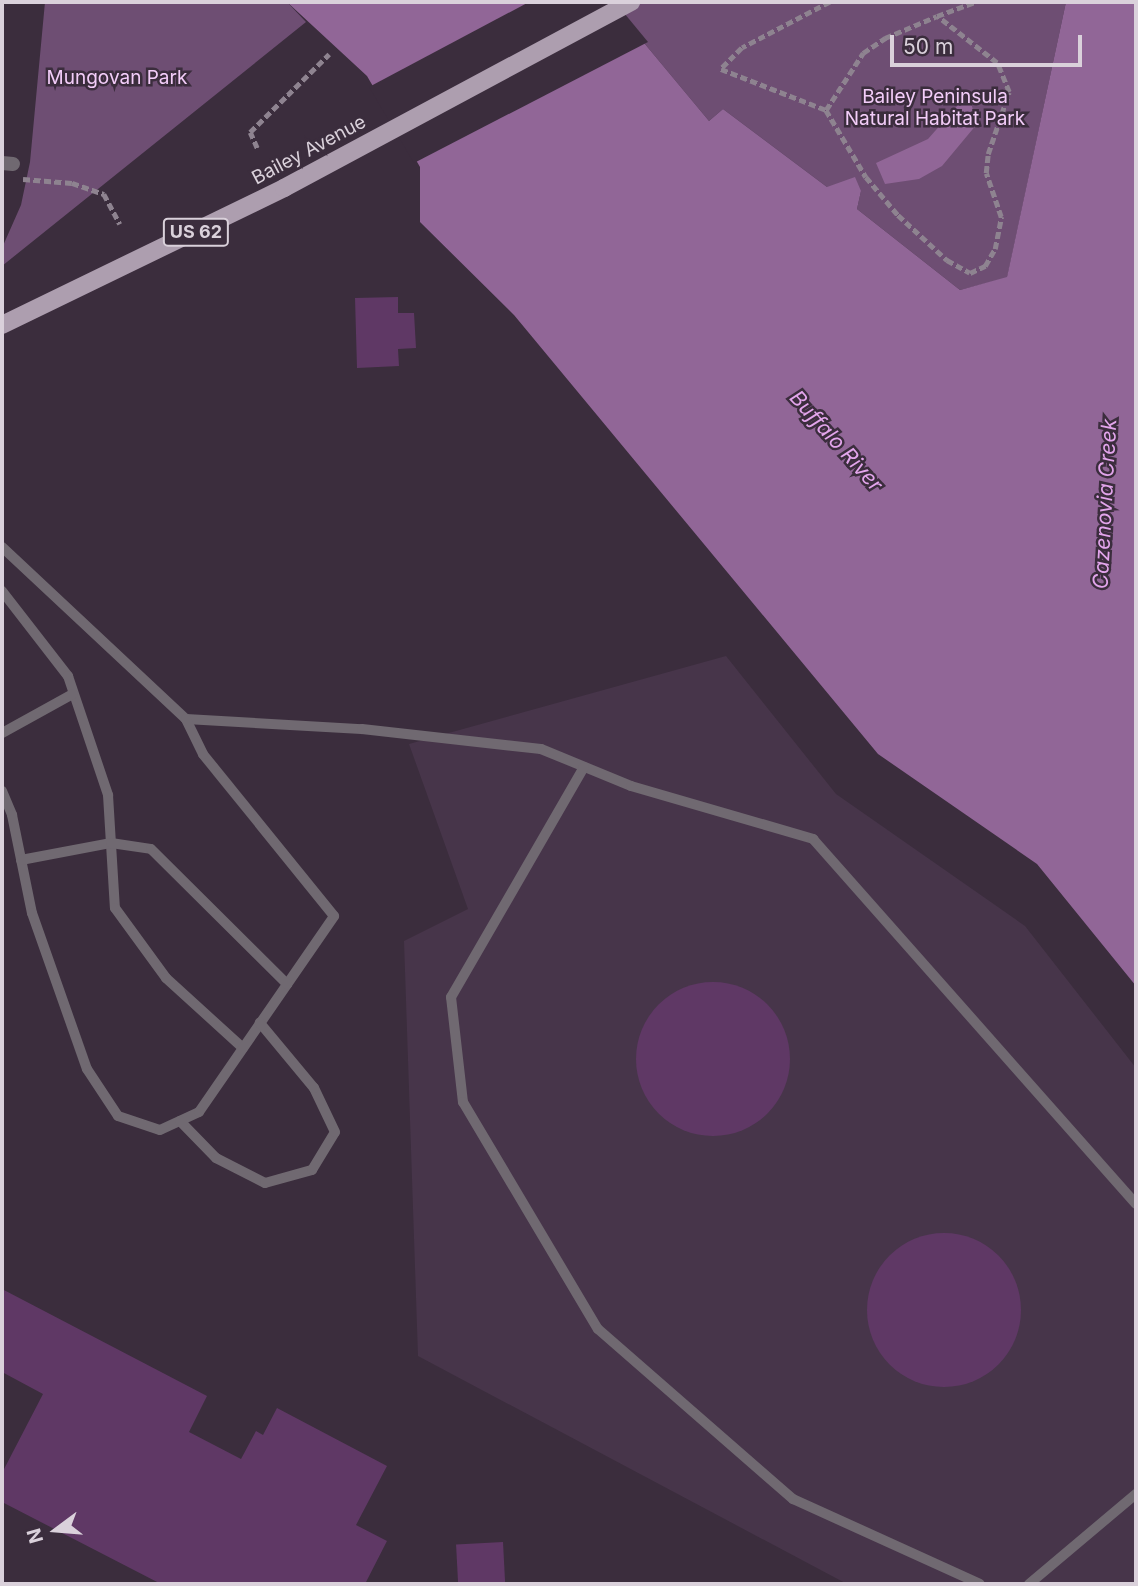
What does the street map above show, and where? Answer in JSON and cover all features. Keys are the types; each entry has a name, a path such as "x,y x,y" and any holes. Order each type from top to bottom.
{"main road":[{"name":"Bailey Avenue","path":"2,325 388,132 630,3"}],"lane":[{"path":"2,547 186,719 203,754 334,916 199,1112 160,1130 118,1116 87,1069 32,913 2,791"},
{"path":"2,591 68,676 108,795 115,908 166,978 243,1048"},
{"path":"2,733 73,694"},
{"path":"186,719 362,729 541,749 631,786 813,839 1136,1204"},
{"path":"584,767 451,997 463,1102 598,1329 793,1499 980,1584"},
{"path":"21,860 111,843 151,849 287,984"},
{"path":"180,1121 216,1158 265,1183 312,1170 335,1132 314,1088 260,1023"},
{"path":"1029,1584 1136,1494"}],"path":[{"path":"830,2 742,48 721,69 826,110 866,177 898,215 947,261 970,273 985,266 995,249 1001,217 986,173 988,154 1009,92 997,63 937,16"},
{"path":"826,110 863,54 885,37 975,2"},
{"path":"257,148 250,132 329,54"},
{"path":"7,164 24,181 72,183 104,194 120,225"}],"shaded area":[{"path":"726,656 836,794 1025,926 1136,1068 1136,1584 847,1584 418,1356 404,941 468,909 409,744"}],"green space":[{"name":"Mungovan Park","path":"45,2 287,2 306,22 2,266 2,248 21,205 30,162"},
{"name":"Bailey Peninsula Natural Habitat Park","path":"610,2 1066,2 1007,278 960,290 857,209 861,191 827,187 723,109 709,121"}],"water":[{"path":"287,2 610,2 709,121 723,109 827,187 855,177 861,191 857,209 960,290 1007,277 1066,2 1136,2 1136,986 1037,864 878,754 514,315 420,222 420,167 367,76"},
{"path":"971,103 977,124 942,166 919,179 885,184 876,163 928,139 958,105"}],"pier":[{"path":"529,2 615,2 648,42 414,163 369,87"}],"building":[{"path":"398,297 398,313 414,313 416,348 398,349 399,366 357,368 355,298"},
{"path":"713,982 742,988 767,1005 784,1030 790,1059 784,1088 767,1113 742,1130 713,1136 684,1130 659,1113 642,1088 636,1059 642,1030 659,1005 684,988"},
{"path":"944,1233 973,1239 998,1256 1015,1281 1021,1310 1015,1339 998,1364 973,1381 944,1387 915,1381 890,1364 873,1339 867,1310 873,1281 890,1256 915,1239"},
{"path":"2,1289 207,1396 189,1432 241,1459 256,1431 263,1435 277,1408 387,1466 356,1525 387,1541 365,1584 161,1584 2,1502 2,1473 43,1394 2,1372"},
{"path":"503,1542 505,1584 458,1584 456,1544"}],"water label":[{"name":"Buffalo River","path":"836,441"},
{"name":"Cazenovia Creek","path":"1105,504"}]}
